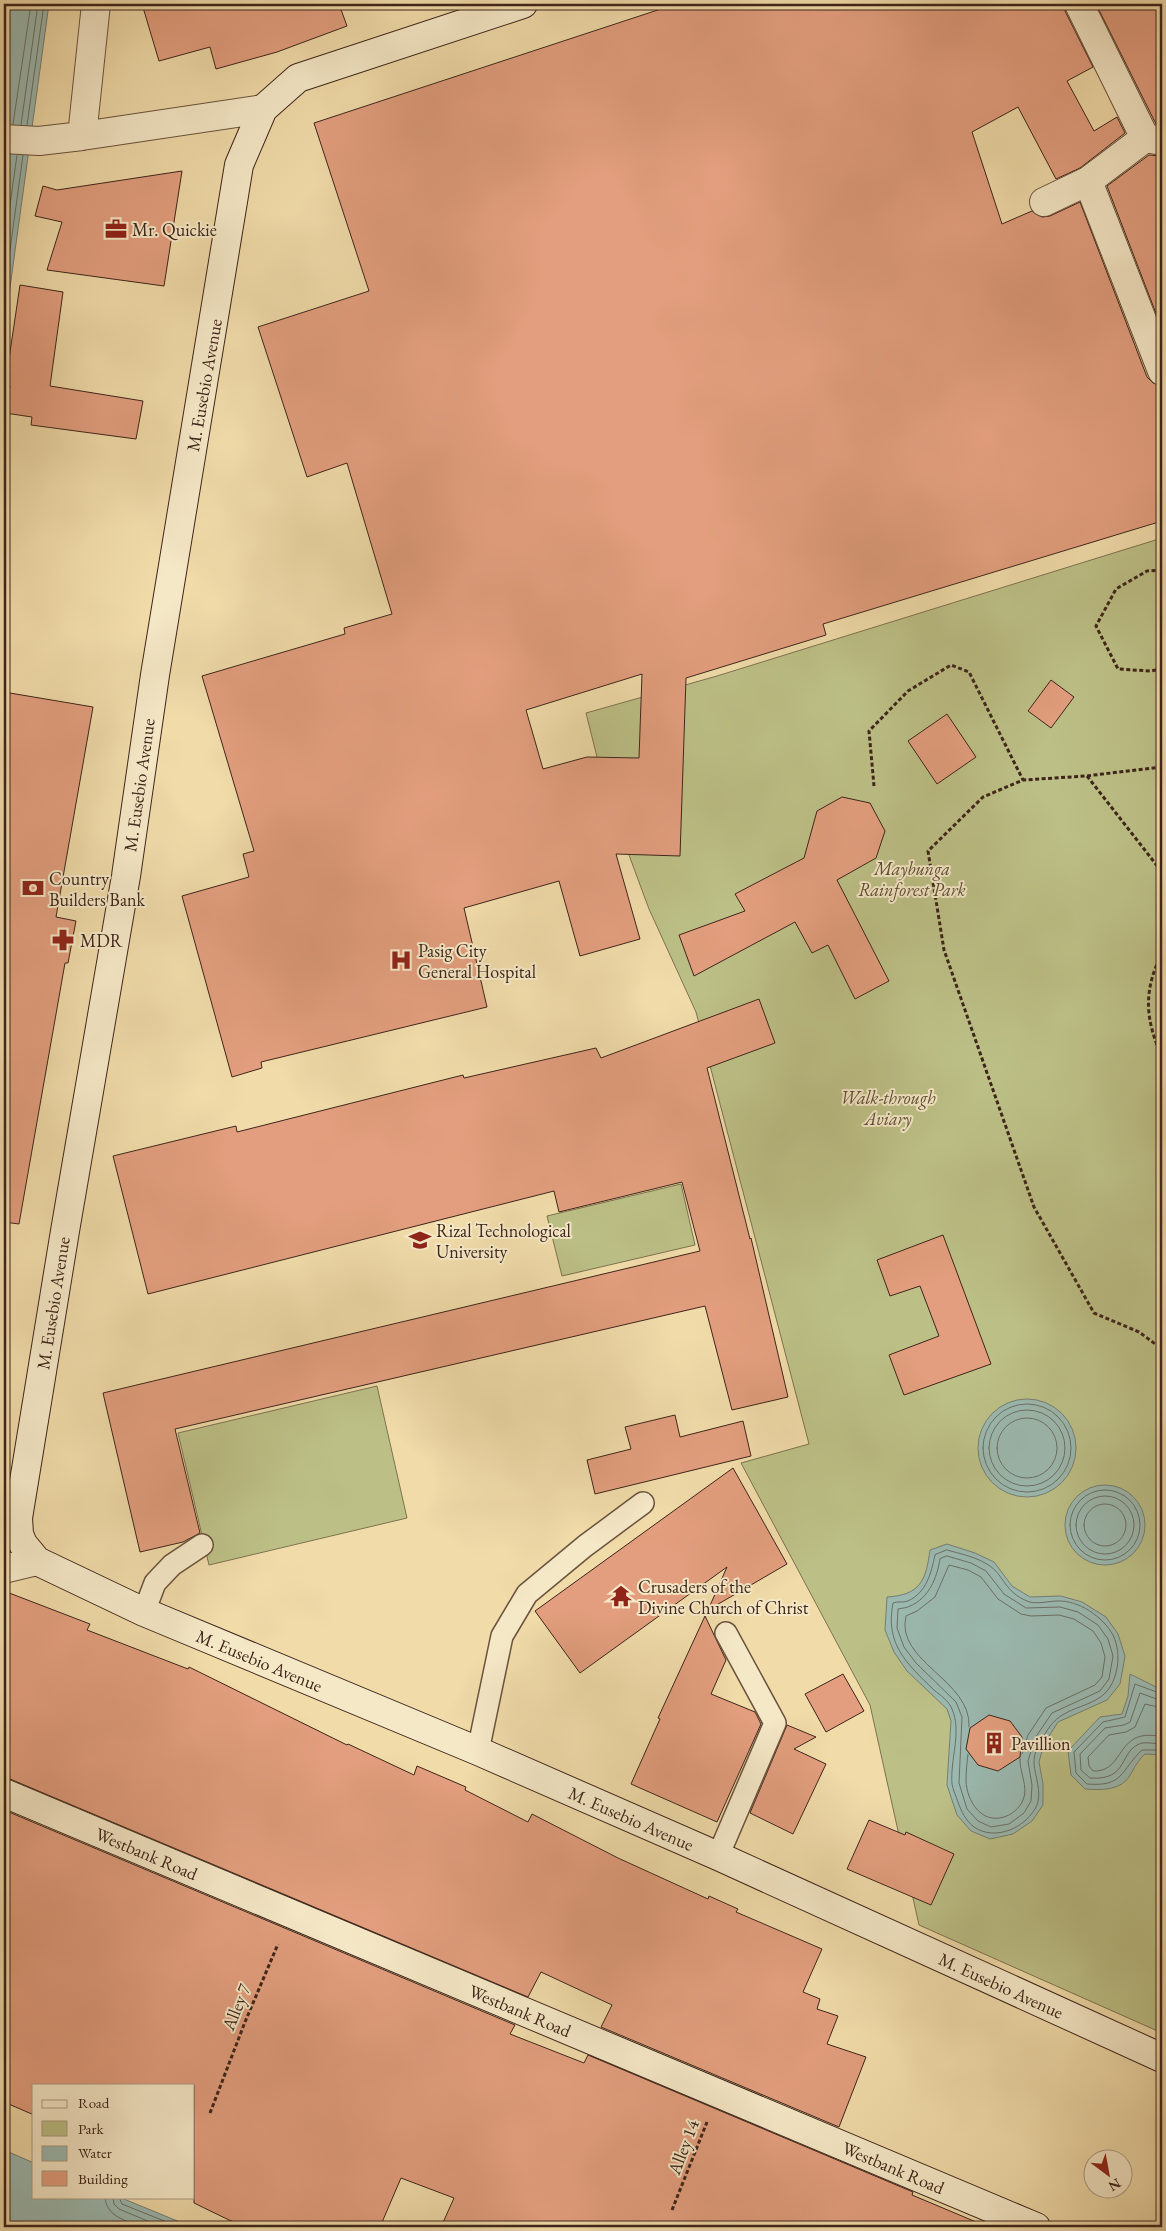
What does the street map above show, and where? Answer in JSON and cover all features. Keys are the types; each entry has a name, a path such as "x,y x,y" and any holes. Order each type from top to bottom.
{"street":[{"path":"82,136 96,4"},
{"name":"M. Eusebio Avenue","path":"523,4 298,78 263,109 239,165 155,675 126,876 66,1221 20,1509 19,1534 23,1544 36,1561 144,1612 478,1751 718,1856 1162,2058"},
{"path":"1044,202 1088,181 1154,140 1079,4"},
{"path":"4,139 39,141 263,109"},
{"path":"1088,181 1162,371"},
{"path":"4,1569 36,1561"},
{"name":"Westbank Road","path":"4,1792 1036,2227"}],"lane":[{"path":"478,1751 502,1636 527,1594 585,1546 643,1503"},
{"path":"144,1612 155,1584 172,1565 202,1545"},
{"path":"718,1856 775,1723 726,1633"}],"path":[{"path":"1162,570 1147,571 1116,589 1096,626 1118,669 1151,671 1162,669"},
{"path":"874,786 869,731 908,691 951,665 970,672 1024,780"},
{"path":"1162,767 1086,776 1024,780 983,796 928,851 944,950 1034,1207 1094,1313 1139,1332 1162,1349"},
{"path":"1086,776 1162,872"},
{"path":"1162,953 1154,970 1148,992 1148,1016 1162,1057"},
{"name":"Alley 7","path":"210,2113 244,2022 291,1914"},
{"name":"Alley 14","path":"672,2210 718,2094"}],"green space":[{"name":"Maybunga Rainforest Park","path":"1162,538 1162,2033 919,1925 870,1705 741,1463 809,1444 696,1012 649,909 606,793 586,713 717,676"},
{"path":"681,1184 695,1245 562,1276 547,1216"},
{"path":"377,1386 407,1518 209,1565 178,1433"}],"water":[{"path":"4,4 49,4 4,331"},
{"path":"1027,1399 1046,1403 1062,1413 1072,1429 1076,1448 1072,1467 1062,1483 1046,1493 1027,1497 1008,1493 992,1483 982,1467 978,1448 982,1429 992,1413 1008,1403"},
{"path":"1105,1485 1120,1488 1133,1497 1142,1510 1145,1525 1142,1540 1133,1553 1120,1562 1105,1565 1090,1562 1077,1553 1068,1540 1065,1525 1068,1510 1077,1497 1090,1488"},
{"path":"947,1544 975,1553 994,1562 1012,1586 1030,1597 1061,1596 1082,1602 1106,1617 1118,1634 1125,1656 1120,1684 1107,1700 1058,1722 1044,1744 1039,1762 1043,1784 1043,1805 1032,1821 1013,1834 990,1839 971,1831 957,1815 947,1785 951,1721 947,1709 907,1671 894,1652 885,1630 887,1597 898,1596 914,1589 923,1578 930,1550"},
{"path":"1130,1674 1162,1690 1162,1755 1145,1754 1125,1782 1120,1785 1103,1789 1085,1789 1071,1775 1068,1751 1100,1717 1122,1714 1128,1696"},
{"path":"4,2150 32,2162 32,2198 121,2198 192,2227 4,2227"}],"building":[{"path":"142,4 339,4 347,26 277,52 216,69 210,47 159,61"},
{"path":"676,4 1064,4 1065,11 1093,67 1067,81 1094,131 1117,117 1125,133 1080,168 1056,179 1018,107 972,132 1002,224 1032,211 1042,217 1050,216 1080,202 1147,377 1153,383 1162,386 1162,521 823,624 826,635 686,678 680,856 616,854 640,939 580,956 559,881 464,908 487,1007 261,1062 262,1068 232,1077 182,896 249,877 243,854 254,851 202,676 345,634 344,628 392,614 347,463 307,477 258,327 369,291 314,123","holes":["642,674 639,758 587,757 543,769 526,710"]},
{"path":"1096,4 1162,4 1162,125 1156,124"},
{"path":"1149,155 1162,156 1162,329 1107,186"},
{"name":"Mr. Quickie","path":"182,171 164,286 47,270 62,222 35,216 43,186 57,190"},
{"path":"20,285 63,292 50,386 143,401 136,439 31,425 32,417 5,413 10,386 5,386"},
{"path":"1051,680 1074,697 1051,728 1028,711"},
{"path":"4,692 93,707 56,917 76,921 68,963 65,963 19,1224 4,1222"},
{"path":"947,714 976,757 937,784 908,741"},
{"path":"842,797 870,803 885,831 876,858 837,880 889,981 855,999 828,945 812,953 795,922 694,976 679,935 745,911 735,894 804,858 817,811"},
{"path":"759,999 775,1043 707,1068 751,1238 788,1397 732,1410 705,1306 175,1429 200,1533 183,1542 140,1552 103,1393 700,1251 682,1182 559,1212 554,1191 148,1294 113,1156 236,1126 237,1132 463,1075 464,1078 596,1048 601,1058"},
{"path":"943,1235 991,1364 904,1395 889,1355 939,1336 920,1286 890,1296 877,1260"},
{"path":"675,1415 680,1437 743,1421 751,1456 595,1494 587,1460 631,1449 625,1427"},
{"path":"733,1468 787,1564 708,1610 727,1567 580,1673 535,1611"},
{"path":"4,1591 90,1624 87,1630 188,1669 189,1667 347,1745 414,1775 417,1766 466,1787 465,1790 528,1822 532,1814 618,1858 708,1899 709,1896 738,1909 736,1912 822,1949 803,1992 820,1999 817,2009 838,2016 827,2044 866,2057 839,2127 601,2027 612,2005 541,1972 528,1997 4,1778"},
{"path":"705,1616 726,1660 711,1694 755,1712 761,1724 717,1822 631,1784 660,1719 658,1718"},
{"path":"843,1674 864,1711 826,1732 805,1694"},
{"name":"Pavillion","path":"989,1715 1010,1721 1022,1737 1020,1757 998,1771 978,1765 966,1749 970,1728"},
{"path":"787,1725 816,1737 794,1749 826,1764 793,1834 750,1813"},
{"path":"4,1810 515,2025 510,2034 584,2063 588,2055 913,2192 912,2195 988,2227 441,2227 454,2198 401,2178 380,2227 247,2227 194,2203 195,2084 32,2084 32,2114 4,2102"},
{"path":"869,1820 905,1835 906,1832 954,1854 931,1905 847,1869"}],"place":[{"name":"Mr. Quickie","path":"116,229"},
{"name":"Country Builders Bank","path":"33,888"},
{"name":"MDR","path":"63,940"},
{"name":"Pasig City General Hospital","path":"401,960"},
{"name":"Rizal Technological University","path":"420,1240"},
{"name":"Crusaders of the Divine Church of Christ","path":"621,1596"},
{"name":"Pavillion","path":"994,1743"}],"park label":[{"name":"Walk-through Aviary","path":"888,1107"}]}
